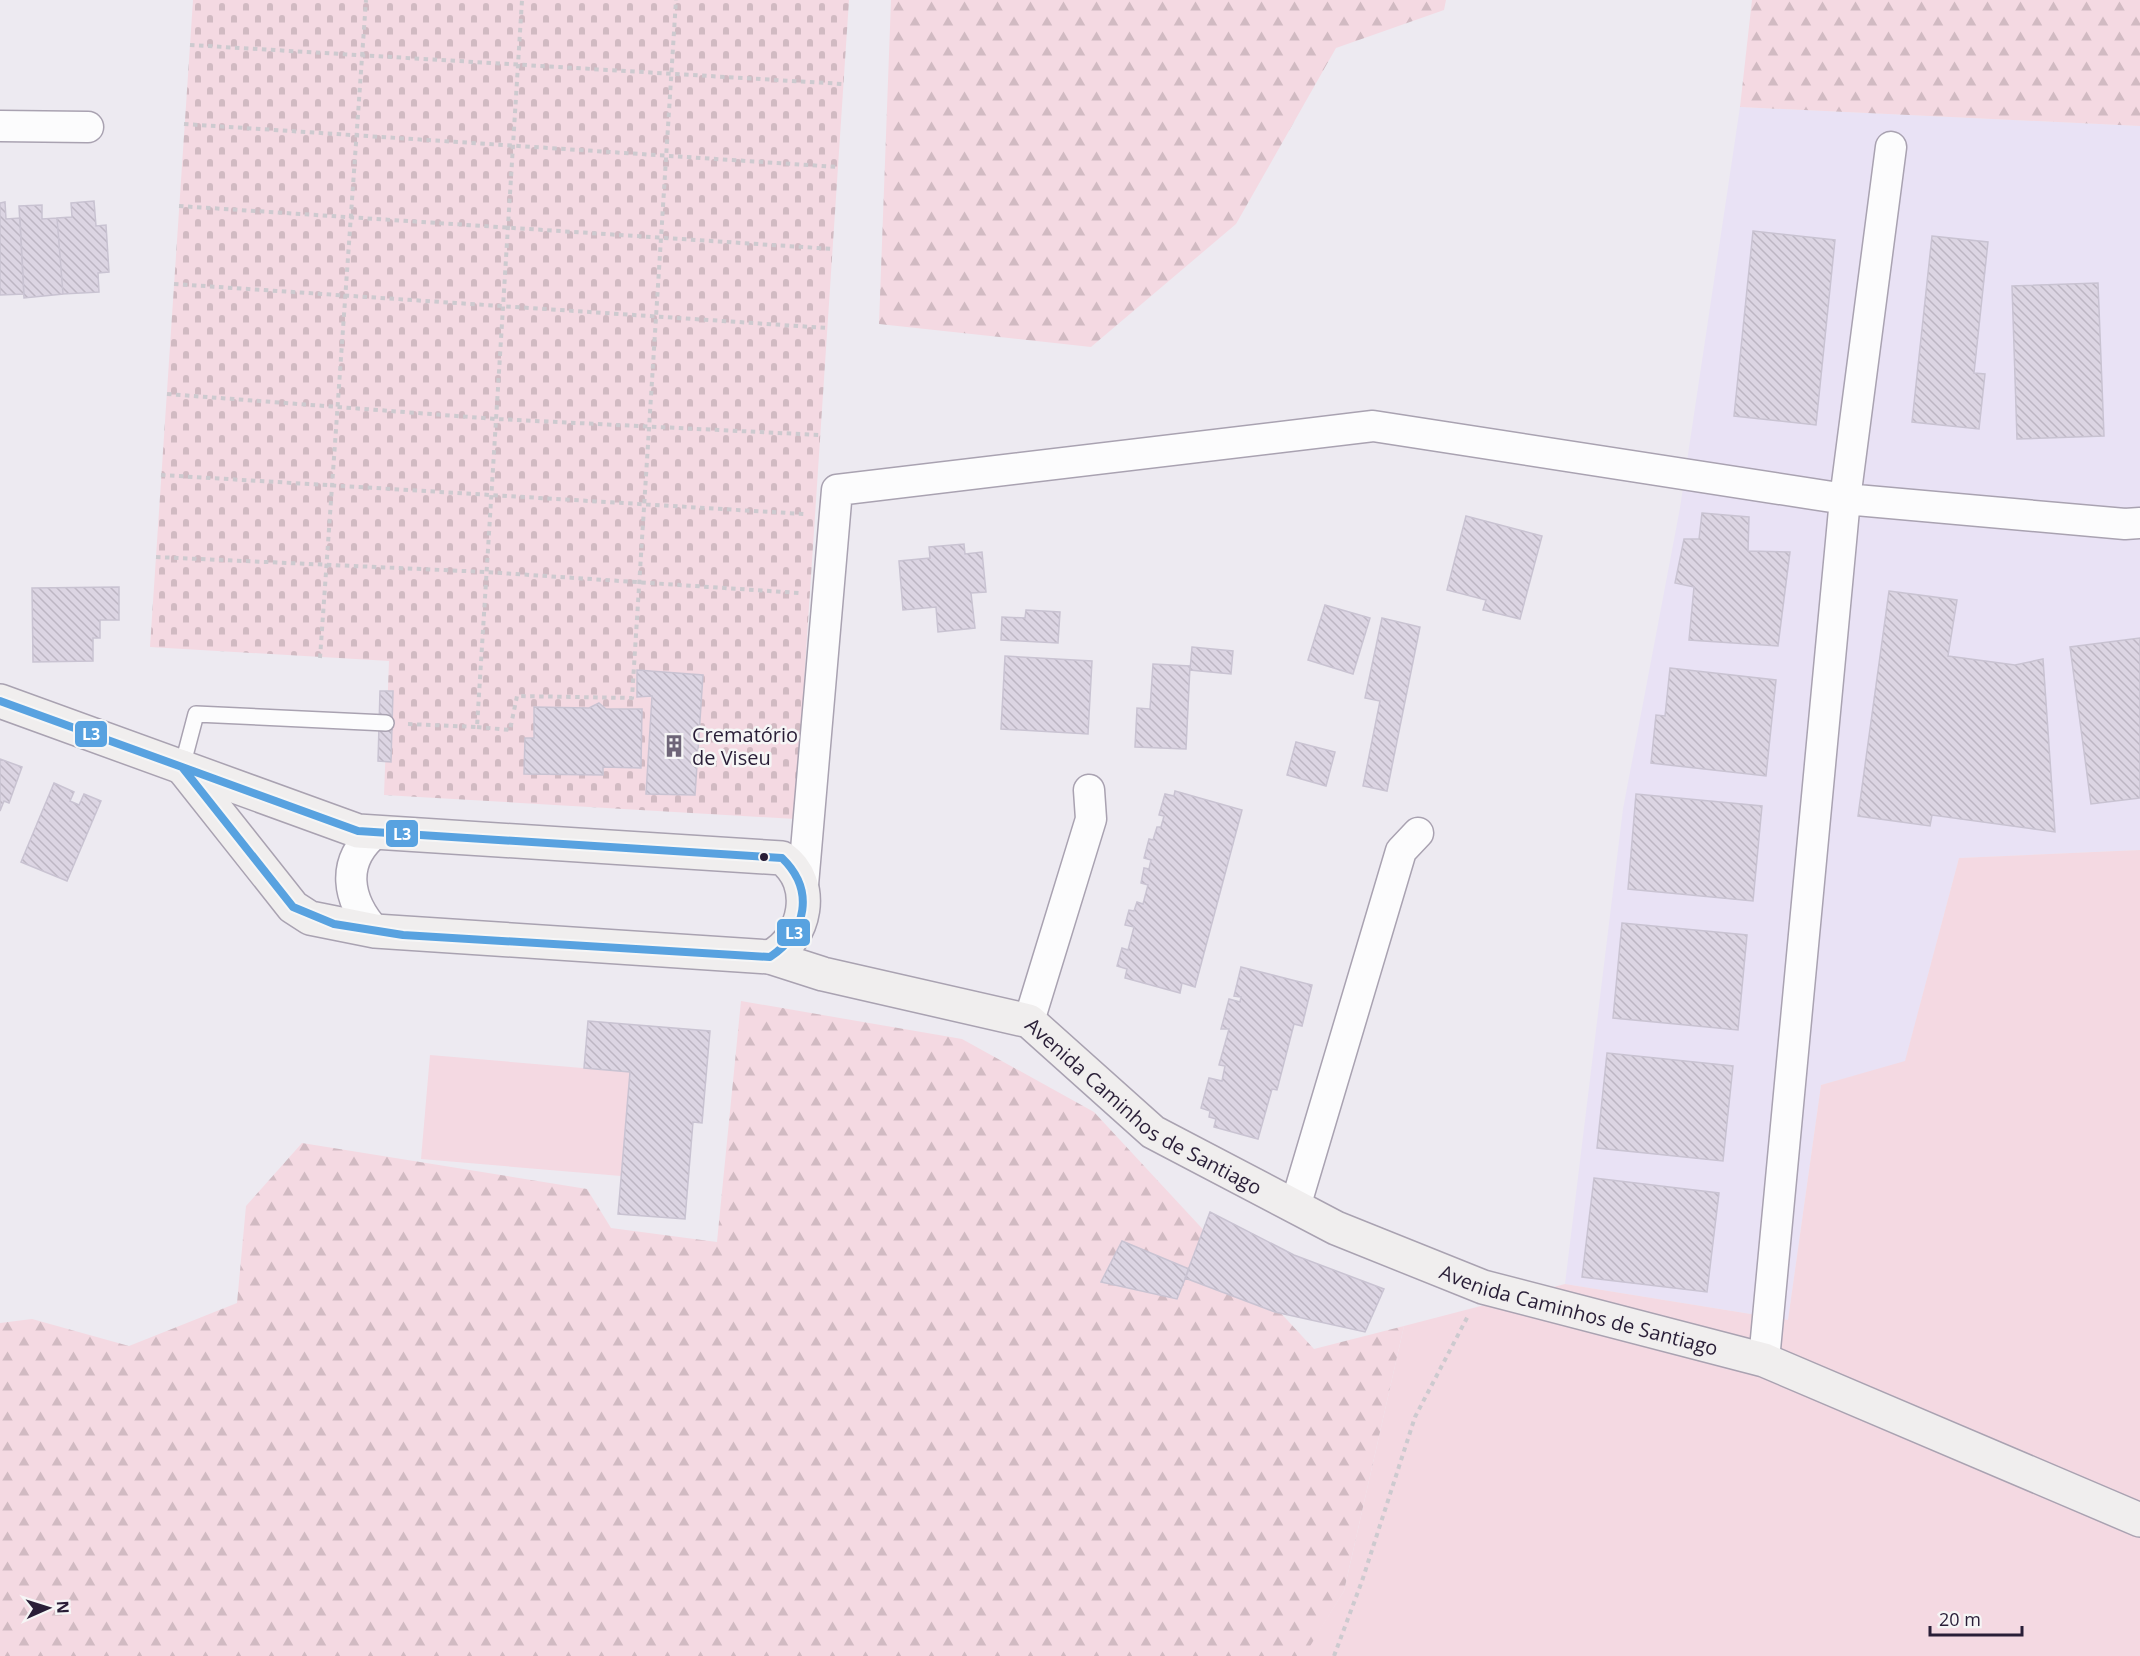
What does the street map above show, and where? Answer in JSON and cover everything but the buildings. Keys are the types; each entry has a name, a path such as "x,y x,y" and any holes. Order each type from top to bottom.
{"street":[{"path":"0,126 88,128"},
{"path":"1764,1360 1845,499 1891,147"},
{"path":"770,957 791,943 798,931 837,490 1373,426 1845,499 2125,525 2140,523"},
{"path":"0,701 358,831 782,858 797,872 803,885"},
{"name":"Avenida Caminhos de Santiago","path":"182,767 293,907 310,918 375,931 770,957 822,974 1029,1021 1153,1132 1336,1228 1483,1287 1764,1360 2140,1520"},
{"path":"1029,1021 1091,819 1089,790"},
{"path":"375,833 360,845 353,862 351,882 355,902 375,931"},
{"path":"1295,1207 1401,851 1418,834"}],"lane":[{"path":"182,767 196,714 386,723"}],"path":[{"path":"320,658 366,0"},
{"path":"477,727 522,0"},
{"path":"386,723 510,730 517,696 632,698 676,0"},
{"path":"190,45 843,84"},
{"path":"184,124 838,167"},
{"path":"179,206 833,249"},
{"path":"174,284 827,328"},
{"path":"167,394 496,419 820,435"},
{"path":"161,475 815,515"},
{"path":"156,557 486,572 810,594"},
{"path":"1334,1656 1362,1581 1415,1417 1483,1287"}],"shaded area":[{"path":"1740,107 2140,126 2140,850 1959,858 1905,1062 1821,1085 1788,1320 1565,1284 1623,809 1680,508"}],"green space":[{"path":"193,0 849,0 795,819 384,795 389,661 150,647"},
{"path":"891,0 1446,0 1444,10 1336,48 1236,224 1091,347 879,324"},
{"path":"1752,0 2140,0 2140,126 1740,107"},
{"path":"2140,850 2140,1656 1303,1656 1344,1591 1404,1326 1565,1284 1788,1320 1821,1085 1905,1061 1959,858"},
{"path":"741,1001 962,1039 1094,1112 1314,1349 1404,1326 1344,1591 1304,1656 0,1656 0,1323 32,1319 129,1346 237,1303 246,1206 302,1143 587,1189 611,1228 717,1242"},
{"path":"430,1055 630,1072 621,1176 421,1159"}],"transit line":[{"name":"L3","path":"0,701 182,767"},
{"name":"L3","path":"182,767 358,831 782,858 799,883 802,897 799,923 782,947 770,957 403,935 334,924 293,907 182,767"}],"place":[{"name":"Crematório de Viseu","path":"674,746"}]}
